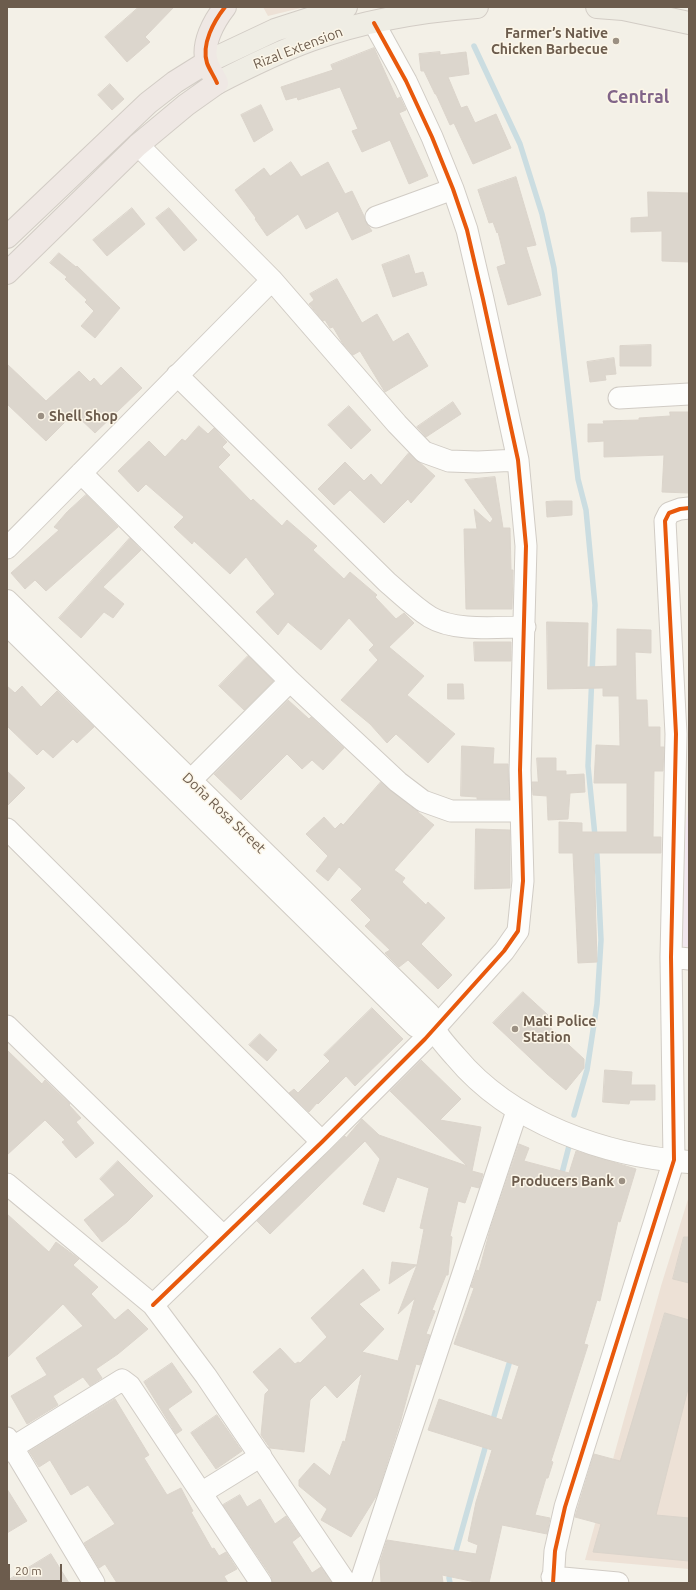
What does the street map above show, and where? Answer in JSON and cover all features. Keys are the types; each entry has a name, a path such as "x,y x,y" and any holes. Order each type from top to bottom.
{"highway":[{"path":"8,268 138,145 206,89 217,83 206,62 206,48 210,32 225,7"},
{"path":"7,237 143,107 175,82 206,62"}],"main road":[{"name":"Rizal Extension","path":"206,62 275,30 346,7"},
{"name":"Rizal Extension","path":"217,83 254,63 312,40 374,23 425,13 477,7"},
{"path":"597,7 623,9 689,23"}],"street":[{"path":"153,1305 322,1142 433,1030 504,951 518,931 522,881 520,770 526,546 518,460 481,291 466,230 453,189 432,137 406,81 374,23"},
{"path":"138,145 272,280 397,424 424,452 449,461 478,462 518,460"},
{"path":"376,217 453,189"},
{"path":"7,548 272,280"},
{"path":"177,375 387,582 416,607 432,618 453,626 525,627"},
{"path":"619,398 689,394"},
{"path":"81,473 290,681 398,782 423,802 452,811 521,811"},
{"path":"618,1583 552,1580 555,1551 565,1507 681,1161 680,958 676,734 666,521 669,513 680,509 689,508"},
{"name":"Doña Rosa Street","path":"7,601 186,787"},
{"name":"Doña Rosa Street","path":"7,624 186,787 429,1014 433,1030 478,1080 517,1111 549,1127 570,1135 624,1151 681,1161"},
{"path":"186,787 290,681"},
{"path":"7,829 322,1142"},
{"path":"7,1026 223,1236"},
{"path":"360,1583 517,1111"},
{"path":"7,1184 153,1305 206,1376 346,1583"},
{"path":"94,1583 9,1445 122,1380 130,1386 261,1583"},
{"path":"200,1493 261,1456"}],"shaded area":[{"path":"263,7 305,7 268,16"},
{"path":"689,806 689,947 674,945 675,877"},
{"path":"689,1196 689,1569 585,1560 661,1286"}],"building":[{"path":"139,7 174,7 145,37 150,42 127,62 105,37"},
{"path":"374,48 397,99 400,97 406,110 399,113 428,176 409,184 390,140 362,152 352,131 358,129 340,87 298,100 297,97 286,100 281,87 333,70 331,65"},
{"path":"440,52 440,55 466,52 469,74 448,77 461,108 467,106 475,123 496,114 511,148 473,164 454,123 450,125 424,71 421,71 419,54"},
{"path":"110,84 124,99 112,110 98,95"},
{"path":"261,105 273,130 254,142 241,115"},
{"path":"291,162 301,177 328,162 345,194 352,191 365,221 372,231 352,240 338,211 306,229 298,214 267,236 255,219 256,218 235,190 264,168 270,176"},
{"path":"516,177 536,245 526,247 541,295 508,305 497,267 506,264 498,232 497,233 493,222 489,223 478,190"},
{"path":"648,192 689,193 689,262 662,261 662,231 631,232 631,218 648,217"},
{"path":"132,208 145,224 107,256 93,240"},
{"path":"169,208 197,240 184,251 156,218"},
{"path":"59,253 76,267 77,266 120,308 95,338 81,326 94,311 85,302 87,300 65,279 67,277 50,263"},
{"path":"409,255 415,274 423,272 427,285 393,297 382,265"},
{"path":"337,279 362,323 377,314 393,342 408,333 428,366 385,392 360,351 353,355 343,344 333,327 330,328 325,320 323,321 309,304 314,300 310,294"},
{"path":"651,345 651,366 620,366 620,346"},
{"path":"614,358 616,374 605,375 606,380 590,382 587,362"},
{"path":"7,364 46,401 79,371 90,382 94,378 101,386 121,367 142,388 95,433 74,413 46,441 7,404"},
{"path":"453,402 461,414 426,437 417,427"},
{"path":"349,406 371,430 351,449 328,425"},
{"path":"670,412 689,412 689,493 662,492 664,455 604,457 604,441 588,442 588,424 604,424 603,421 639,420 639,418 670,416"},
{"path":"199,426 208,434 214,428 227,442 222,447 230,455 218,467 251,501 253,499 282,526 287,520 317,546 313,550 344,579 350,572 377,595 375,597 396,619 404,613 414,623 389,647 424,676 407,695 455,734 428,763 396,734 387,743 370,724 341,700 378,660 369,650 374,645 349,618 321,650 288,622 278,635 256,612 275,594 246,557 230,574 194,541 192,544 174,527 184,517 146,484 138,492 118,471 149,441 165,457 182,439 185,441"},
{"path":"409,453 435,476 411,503 408,499 384,523 350,490 334,505 318,489 345,462 364,481 371,474 381,485"},
{"path":"495,477 503,528 510,528 511,570 513,570 512,609 466,609 464,529 477,529 474,509 490,523 493,519 465,480"},
{"path":"86,495 118,527 46,591 35,580 25,589 11,573 59,530 54,527 67,512"},
{"path":"572,501 572,515 547,517 546,502"},
{"path":"130,538 141,550 103,587 124,604 113,618 104,612 81,638 59,618"},
{"path":"547,622 588,623 587,667 617,666 617,629 651,630 651,653 635,652 636,700 647,700 648,727 660,727 660,747 664,747 663,771 654,771 653,837 661,837 661,853 594,853 597,962 578,963 573,853 559,853 559,822 582,823 582,832 627,832 627,783 594,783 596,745 620,746 619,696 603,696 603,688 548,689"},
{"path":"474,642 511,642 511,661 475,661"},
{"path":"248,656 273,681 244,710 219,686"},
{"path":"448,684 463,684 464,699 448,699"},
{"path":"7,686 15,693 22,686 41,707 57,691 94,727 77,743 73,739 53,758 43,749 37,755 7,726"},
{"path":"288,700 309,719 311,717 344,748 323,770 312,760 302,769 287,754 241,800 214,774"},
{"path":"462,746 494,748 493,764 508,764 509,799 477,799 477,797 461,796"},
{"path":"537,758 556,758 556,771 566,771 566,775 584,774 585,792 570,793 568,819 548,820 547,796 533,795 532,782 538,782"},
{"path":"7,771 25,788 7,806"},
{"path":"381,782 434,825 394,870 405,878 402,882 426,905 428,902 445,918 421,944 452,975 438,989 408,960 399,967 385,953 390,950 365,926 371,920 351,900 362,889 339,867 328,881 316,871 328,856 306,834 324,817 335,829 341,823 343,825"},
{"path":"476,829 510,830 510,888 475,889"},
{"path":"523,992 548,1015 543,1021 584,1059 584,1068 566,1090 493,1023"},
{"path":"372,1008 403,1039 355,1086 346,1076 309,1112 289,1093 294,1089 298,1093 330,1061 324,1055"},
{"path":"260,1034 277,1050 267,1061 249,1045"},
{"path":"7,1050 42,1084 45,1080 70,1104 69,1105 81,1118 76,1122 94,1143 76,1158 62,1142 65,1140 45,1120 7,1155"},
{"path":"421,1060 461,1099 440,1120 481,1127 472,1171 483,1174 479,1188 471,1186 465,1203 458,1201 450,1236 452,1237 448,1275 446,1275 432,1310 435,1311 426,1334 430,1335 420,1365 416,1364 400,1423 377,1495 351,1537 321,1520 327,1509 299,1486 299,1480 314,1463 330,1476 343,1441 345,1442 362,1373 337,1398 325,1385 310,1400 304,1452 270,1448 261,1435 265,1394 269,1390 253,1372 280,1348 295,1364 298,1362 300,1363 327,1337 311,1318 363,1269 380,1290 359,1304 384,1329 362,1352 398,1361 415,1298 398,1314 417,1265 424,1229 420,1228 429,1188 397,1177 384,1212 363,1204 380,1159 365,1141 270,1234 257,1221 345,1136 346,1138 362,1119 379,1135 467,1166 390,1091"},
{"path":"605,1070 632,1072 631,1085 655,1085 655,1100 630,1100 629,1104 603,1102"},
{"path":"519,1144 529,1148 524,1161 569,1173 576,1151 636,1169 620,1222 618,1221 600,1301 597,1300 584,1344 588,1345 551,1461 553,1462 548,1478 546,1478 535,1515 550,1518 547,1534 502,1525 489,1583 480,1583 442,1575 443,1583 381,1583 380,1562 387,1540 476,1554 478,1545 468,1541 476,1502 492,1450 428,1430 439,1399 502,1420 519,1366 454,1344 474,1288 471,1287 477,1270 479,1271 490,1230"},
{"path":"118,1161 153,1196 127,1222 102,1242 84,1220 115,1195 100,1179"},
{"path":"7,1214 49,1252 56,1242 79,1259 73,1265 98,1287 91,1294 115,1320 128,1309 148,1329 118,1354 96,1369 102,1378 90,1386 83,1377 53,1396 58,1405 27,1424 11,1396 47,1375 36,1358 83,1326 63,1304 7,1358"},
{"path":"684,1237 689,1237 689,1283 673,1279"},
{"path":"392,1262 417,1265 389,1284"},
{"path":"665,1313 689,1320 689,1385 656,1515 689,1518 689,1561 593,1552 601,1524 575,1517 577,1510 594,1454 620,1461"},
{"path":"172,1363 192,1392 168,1409 182,1430 176,1434 144,1382"},
{"path":"115,1399 149,1455 144,1458 167,1495 181,1488 193,1511 191,1512 212,1549 214,1548 219,1556 226,1552 237,1569 224,1576 228,1583 117,1583 105,1564 99,1568 84,1543 115,1524 88,1485 71,1495 50,1460 39,1467 29,1451"},
{"path":"217,1415 242,1451 216,1469 191,1433"},
{"path":"7,1489 27,1521 7,1533"},
{"path":"240,1495 247,1507 260,1499 275,1524 286,1516 300,1536 292,1542 312,1573 321,1567 332,1583 273,1583 271,1576 223,1505"},
{"path":"51,1554 69,1583 7,1583 7,1581"}],"waterway":[{"path":"474,46 520,144 542,214 554,268 578,479 586,510 595,605 588,766 597,856 601,940 597,1004 587,1070 574,1115"},
{"path":"561,1177 569,1146"},
{"path":"492,1423 511,1357"},
{"path":"454,1558 487,1441"},
{"path":"450,1583 449,1578 451,1570"}],"cycle path":[{"path":"217,83 207,63 206,48 213,26 225,7"},
{"path":"153,1305 322,1142 425,1039 504,951 518,931 523,881 520,770 526,546 518,460 467,230 453,189 432,137 406,81 374,23"},
{"path":"553,1583 555,1551 565,1507 674,1160 671,957 676,734 665,521 669,513 680,509 689,508"}],"place":[{"name":"Farmer’s Native Chicken Barbecue","path":"616,41"},
{"name":"Shell Shop","path":"41,416"},
{"name":"Mati Police Station","path":"515,1029"},
{"name":"Producers Bank","path":"622,1181"}],"district":[{"name":"Central","path":"638,97"}]}
